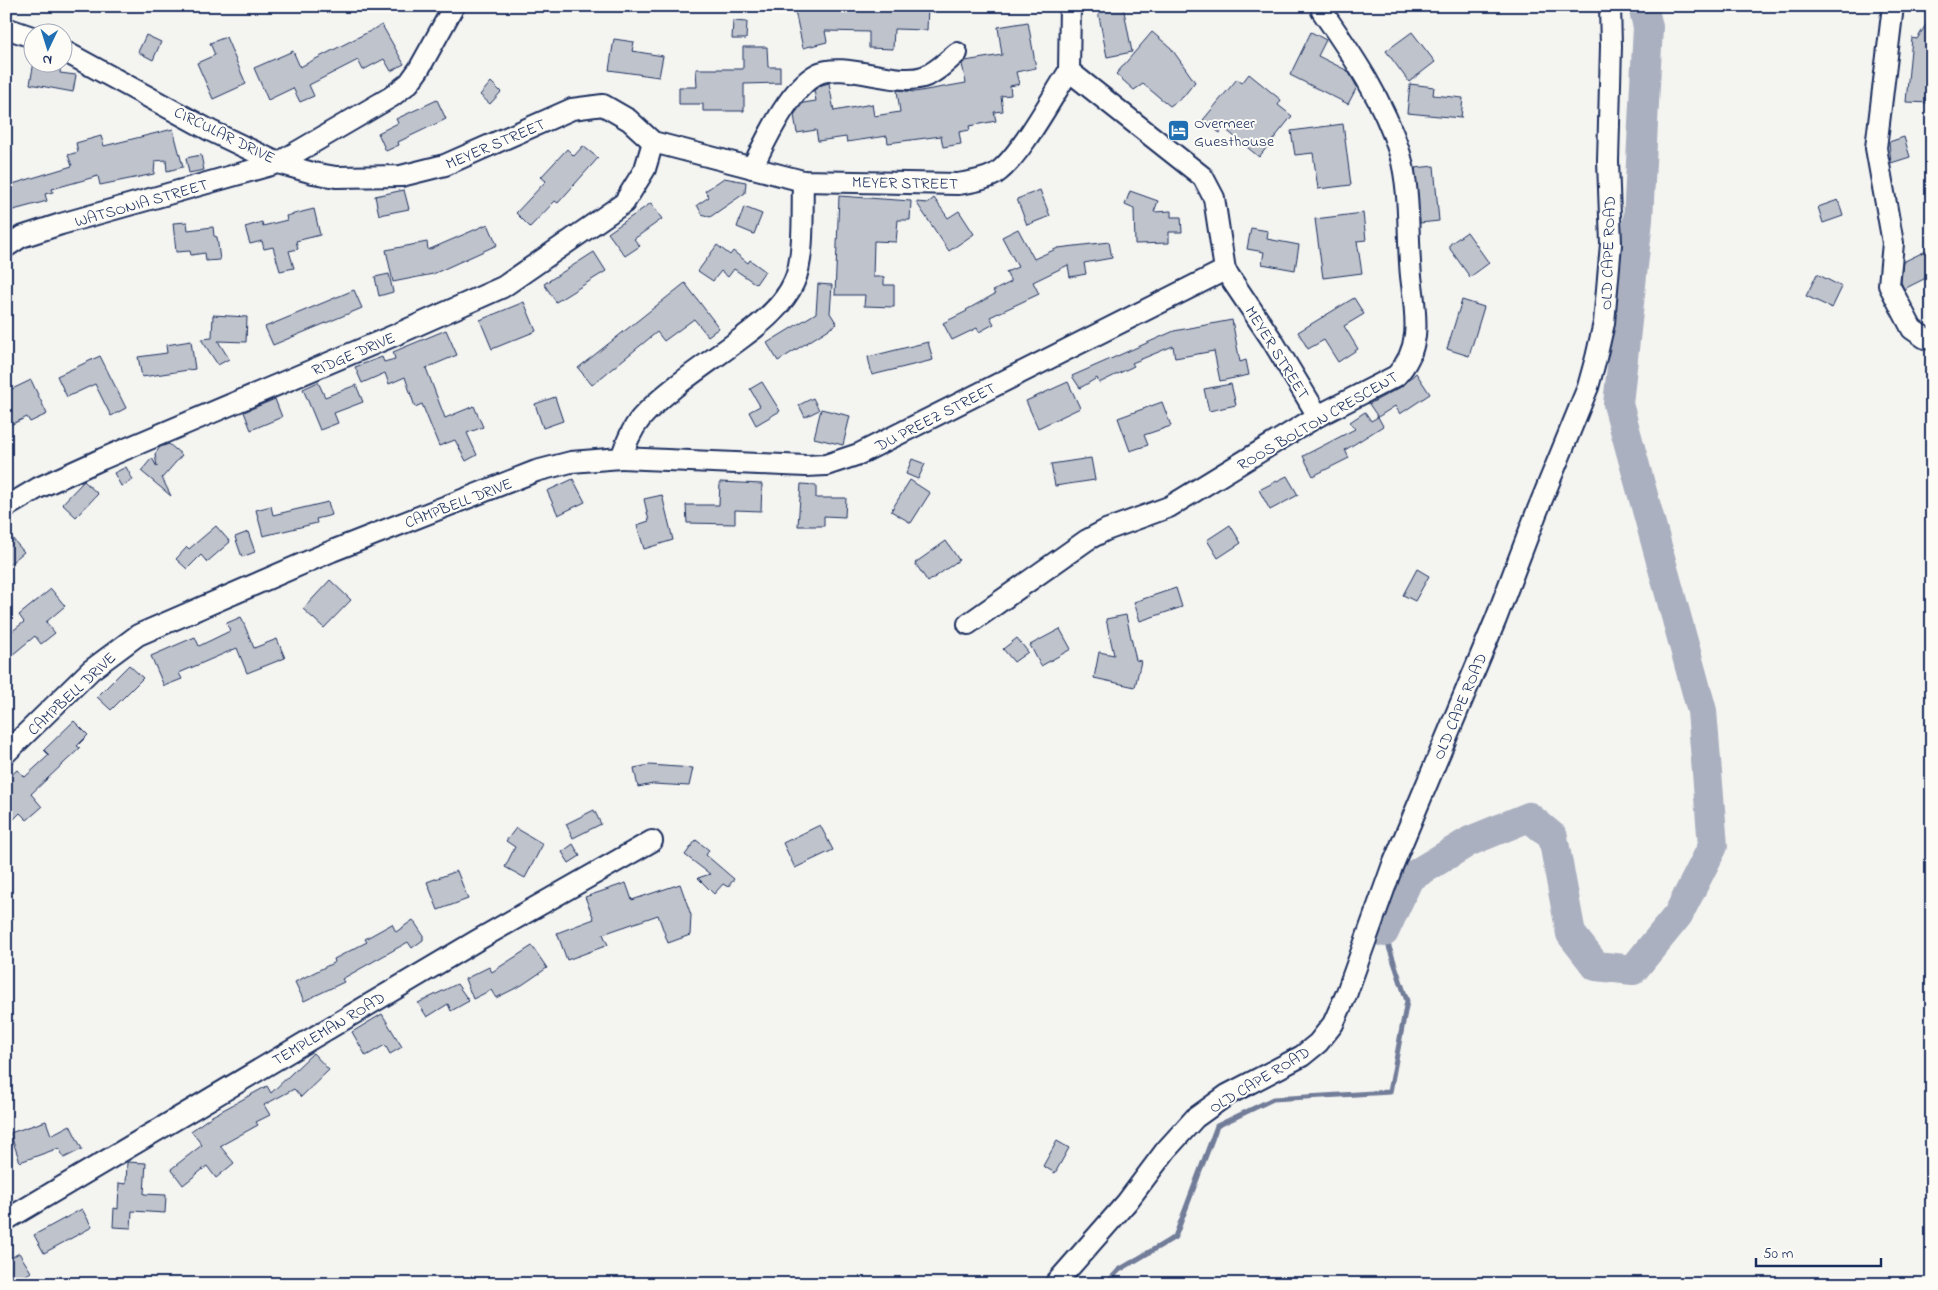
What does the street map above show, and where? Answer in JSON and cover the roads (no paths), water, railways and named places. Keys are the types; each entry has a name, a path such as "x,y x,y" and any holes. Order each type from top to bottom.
{"street":[{"name":"CIRCULAR DRIVE","path":"72,55 211,131 278,163 392,97 409,83 420,69 454,6"},
{"path":"1069,71 1070,6"},
{"name":"OLD CAPE ROAD","path":"1055,1284 1127,1202 1166,1150 1195,1118 1228,1095 1302,1056 1318,1042 1333,1024 1346,996 1392,867 1496,619 1536,514 1588,387 1596,358 1604,323 1610,244 1608,161 1611,46 1610,6"},
{"path":"1893,6 1876,144 1893,243 1890,285 1912,329 1918,335 1932,339"},
{"name":"ROOS BOLTON CRESCENT","path":"968,624 1087,540 1106,530 1169,507 1318,416 1396,376 1405,367 1412,352 1417,329 1406,191 1400,155 1379,102 1344,42 1322,10"},
{"path":"6,28 22,34"},
{"path":"752,168 775,121 800,88 819,73 833,70 908,78 923,77 936,71 958,53"},
{"name":"MEYER STREET","path":"278,163 313,174 336,177 383,178 410,174 454,161 572,109 603,105 618,113 653,142 803,180 958,184 981,180 995,174 1011,161 1069,71 1203,177 1214,198 1225,270 1272,340 1318,416"},
{"name":"RIDGE DRIVE","path":"6,507 38,488 94,463 404,332 503,287 624,203 645,169 653,142"},
{"name":"WATSONIA STREET","path":"6,247 21,237 37,232 278,163"},
{"path":"621,458 629,436 646,413 763,322 784,299 794,282 800,261 803,180"},
{"name":"DU PREEZ STREET","path":"621,458 806,466 826,465 859,454 1225,270"},
{"name":"CAMPBELL DRIVE","path":"6,754 91,670 138,635 332,551 536,471 571,462 621,458"},
{"name":"TEMPLEMAN ROAD","path":"6,1220 476,941 652,841"}],"waterway":[{"path":"1384,932 1409,878 1470,841 1529,817 1553,837 1571,934 1596,966 1633,970 1678,915 1713,846 1702,711 1618,404 1638,220 1648,27 1643,6"},
{"path":"1106,1284 1119,1270 1175,1237 1217,1126 1273,1099 1390,1092 1407,1001 1384,932"}],"place":[{"name":"Overmeer Guesthouse","path":"1178,131"}]}
